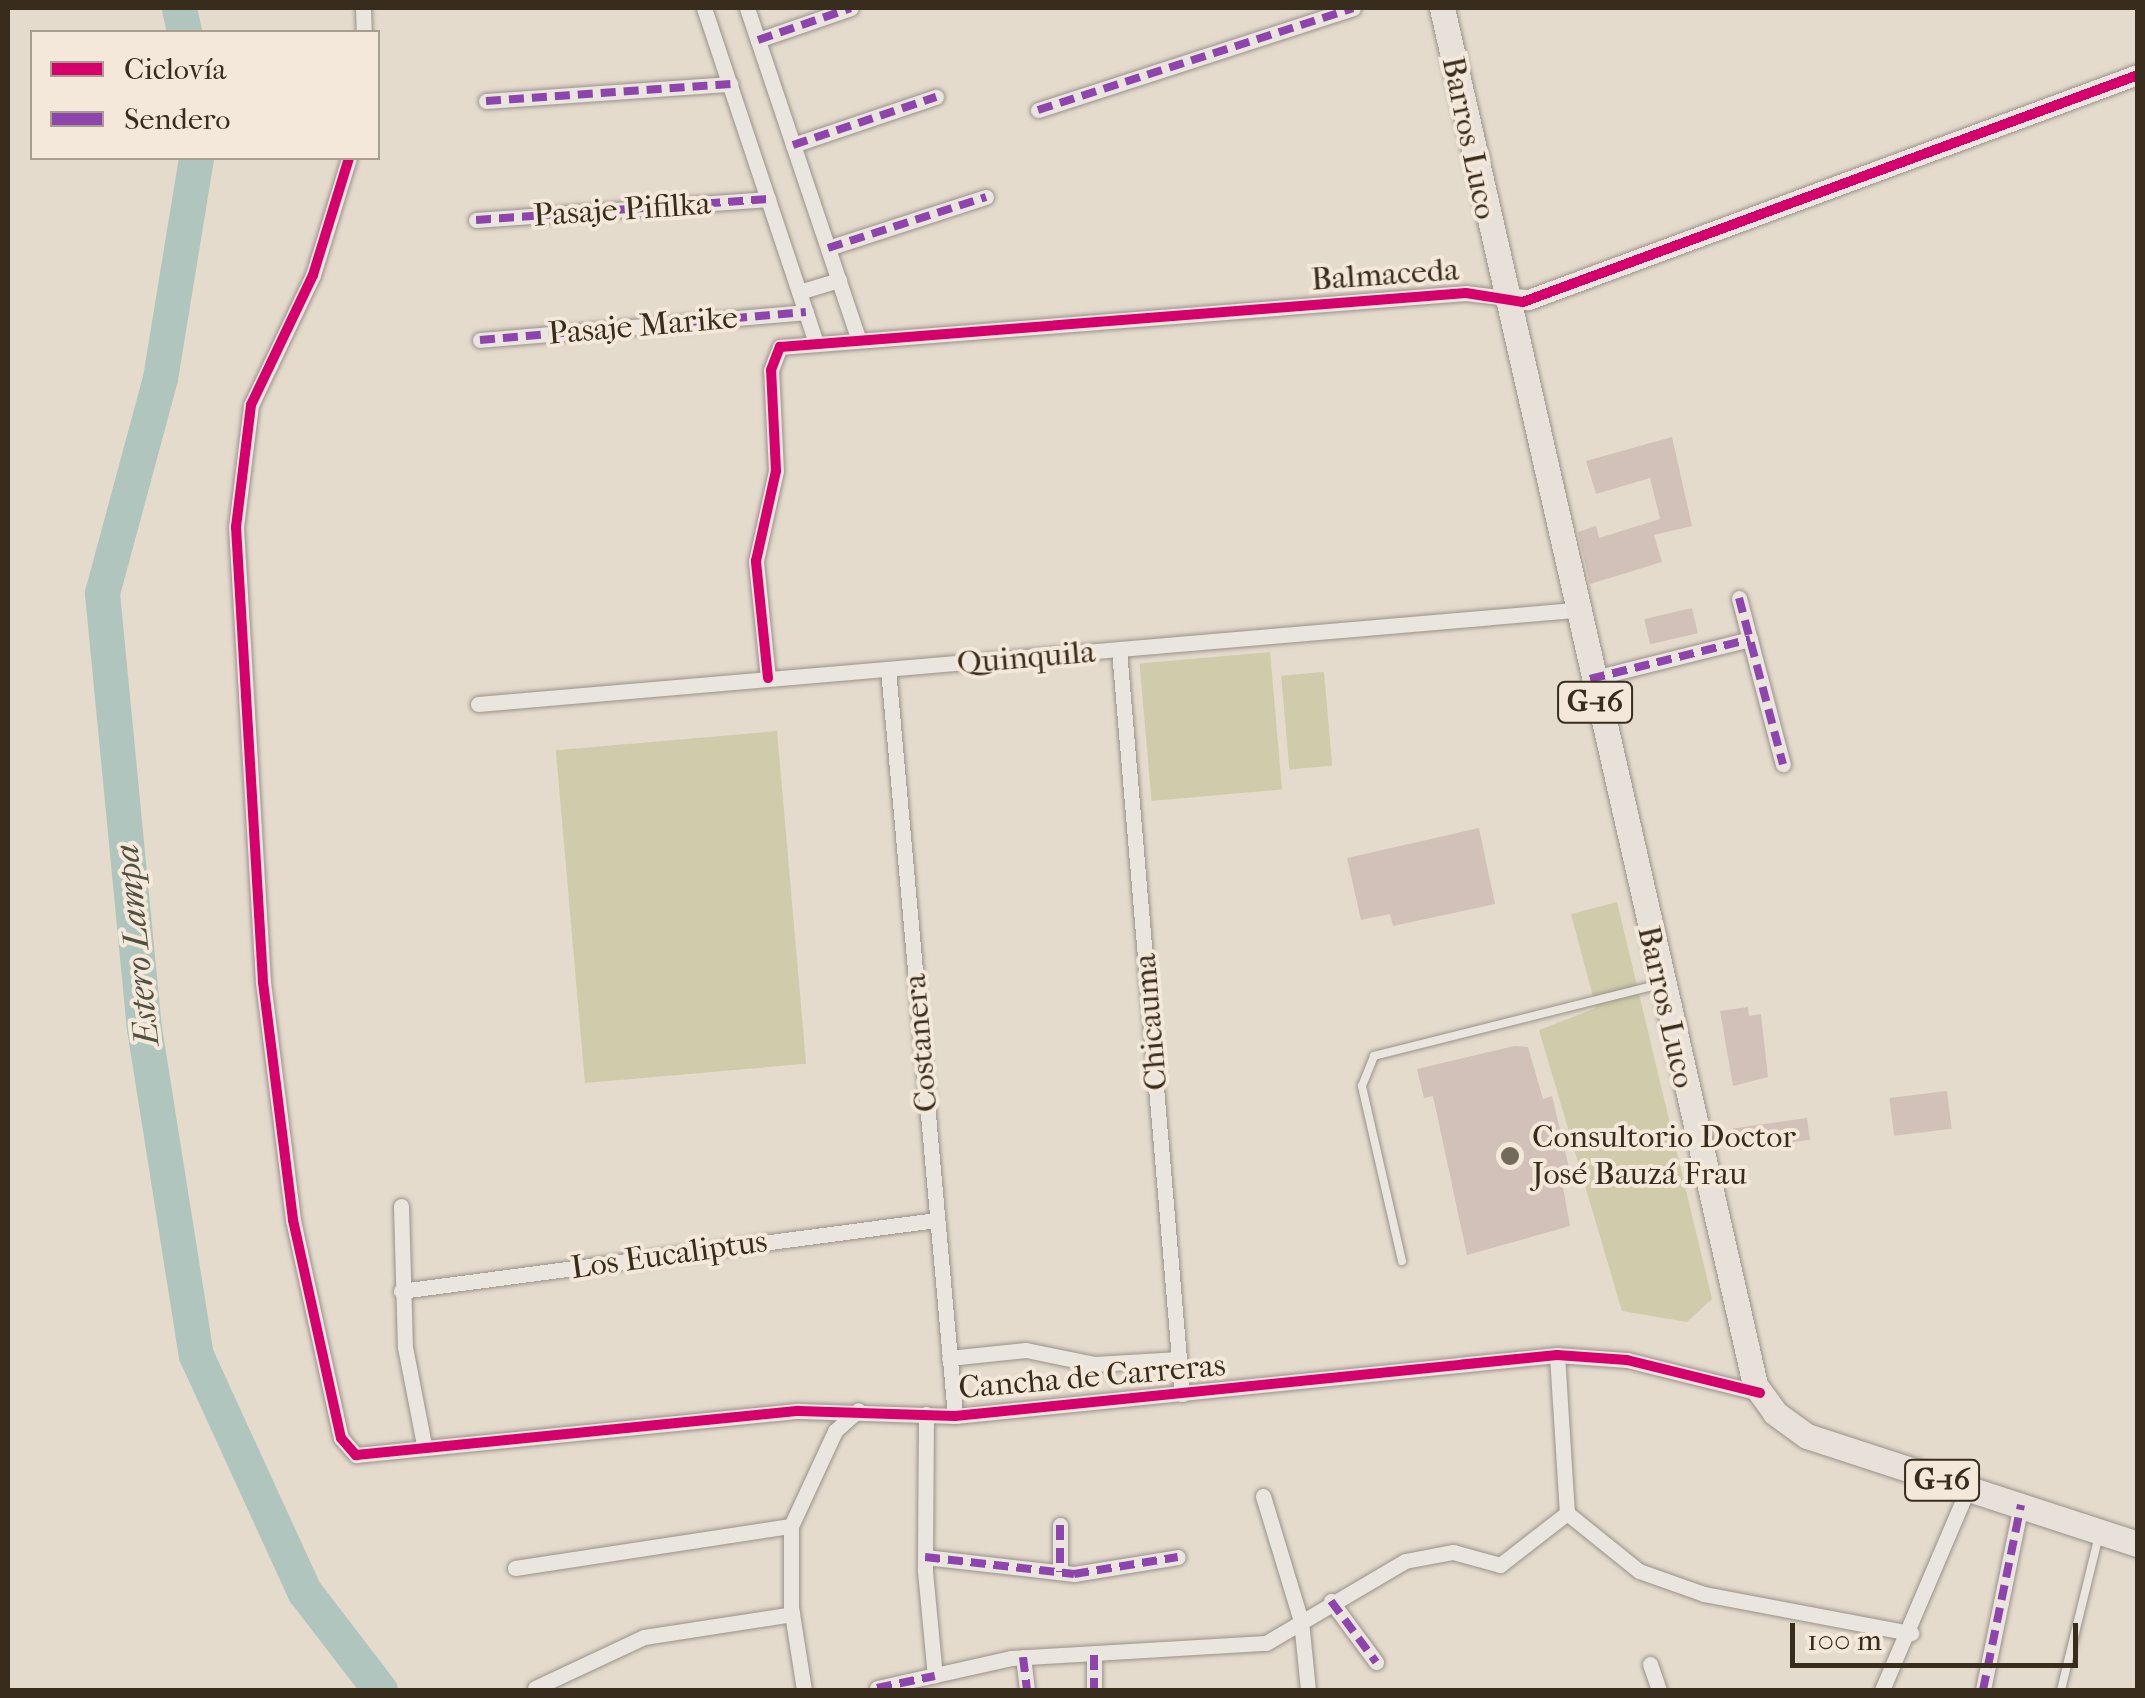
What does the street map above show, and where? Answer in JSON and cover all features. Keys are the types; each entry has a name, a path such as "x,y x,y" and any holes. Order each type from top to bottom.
{"main road":[{"name":"Barros Luco","path":"1442,8 1574,610 1760,1393"},
{"name":"G-16","path":"1760,1393 1807,1436 2138,1544"}],"street":[{"path":"704,8 816,343"},
{"path":"747,8 859,340"},
{"path":"758,40 852,8"},
{"path":"1038,110 1352,8"},
{"name":"Balmaceda","path":"768,678 756,561 776,471 777,350 816,343 1466,293 1530,300 2138,75"},
{"path":"486,101 730,84"},
{"path":"793,145 936,97"},
{"name":"Cancha de Carreras","path":"349,160 313,275 251,405 236,527 263,982 293,1220 340,1438 362,1457 424,1446 858,1410 955,1416 1557,1356 1627,1360 1760,1393"},
{"path":"828,248 986,196"},
{"name":"Pasaje Pifilka","path":"476,220 768,199"},
{"path":"799,292 838,280"},
{"name":"Pasaje Marike","path":"480,340 806,312"},
{"path":"1740,598 1783,764"},
{"name":"Quinquila","path":"478,704 1574,610"},
{"path":"1590,678 1750,639"},
{"name":"Chicauma","path":"1119,650 1182,1394"},
{"name":"Costanera","path":"888,669 955,1416"},
{"path":"400,1206 401,1290 424,1446"},
{"name":"Los Eucaliptus","path":"401,1290 936,1220"},
{"path":"950,1358 1026,1350 1094,1364 1180,1359"},
{"path":"1557,1356 1566,1513"},
{"path":"804,1690 792,1614 791,1526 836,1431 858,1410"},
{"path":"926,1414 927,1682"},
{"path":"1882,1690 1911,1633 1968,1488"},
{"path":"1263,1496 1301,1620 1308,1690"},
{"path":"1984,1690 2021,1505"},
{"path":"877,1688 927,1682 1024,1657 1266,1643 1372,1575 1440,1553 1500,1565 1566,1513"},
{"path":"1566,1513 1666,1584 1911,1633"},
{"path":"1060,1525 1060,1572"},
{"path":"514,1568 791,1526"},
{"path":"925,1557 1060,1572 1178,1557"},
{"path":"1331,1601 1376,1662"},
{"path":"532,1685 644,1637 792,1614"},
{"path":"1094,1655 1094,1690"},
{"path":"1024,1657 1027,1690"},
{"path":"1650,1664 1659,1690"}],"lane":[{"path":"1402,1261 1362,1086 1374,1056 1660,984"},
{"path":"2061,1690 2100,1532"}],"shaded area":[{"path":"1270,652 1282,789 1152,801 1139,663"},
{"path":"1324,672 1332,766 1289,769 1281,676"},
{"path":"777,731 806,1064 585,1083 556,750"},
{"path":"1617,902 1712,1299 1687,1322 1622,1311 1539,1030 1596,1008 1571,914"}],"building":[{"path":"1672,437 1692,526 1654,535 1662,562 1590,584 1578,532 1596,526 1599,538 1660,519 1650,478 1596,494 1586,461"},
{"path":"1692,608 1698,633 1650,644 1644,619"},
{"path":"1479,828 1495,904 1393,926 1390,914 1361,920 1347,858"},
{"path":"1748,1007 1749,1016 1761,1014 1768,1077 1733,1086 1720,1011"},
{"path":"1514,1046 1528,1047 1543,1099 1552,1096 1569,1168 1560,1170 1570,1226 1467,1255 1433,1096 1424,1098 1417,1069"},
{"path":"1947,1091 1952,1129 1894,1136 1889,1098"},
{"path":"1807,1118 1810,1140 1736,1150 1733,1128"}],"waterway":[{"name":"Estero Lampa","path":"179,8 184,30"},
{"name":"Estero Lampa","path":"196,160 160,378 102,593 144,1028 196,1355 304,1591 380,1690"}],"marked path":[{"path":"758,40 851,8"},
{"path":"1038,110 1353,8"},
{"path":"486,101 730,84"},
{"path":"793,145 936,97"},
{"path":"828,248 986,197"},
{"path":"476,220 768,199"},
{"path":"480,340 806,312"},
{"path":"1739,598 1783,764"},
{"path":"1590,679 1750,639"},
{"path":"1983,1690 2021,1505"},
{"path":"1060,1525 1060,1572"},
{"path":"925,1557 1074,1574 1178,1557"},
{"path":"1331,1601 1376,1662"},
{"path":"1094,1655 1094,1690"},
{"path":"1023,1657 1027,1690"},
{"path":"877,1688 935,1676"}],"cycle path":[{"path":"768,678 756,561 776,471 771,370 780,347 1466,293 1523,302 2138,75"},
{"path":"348,160 313,275 251,405 236,527 263,982 293,1220 341,1438 356,1455 799,1411 955,1416 1557,1355 1627,1360 1760,1393"}],"place":[{"name":"Consultorio Doctor José Bauzá Frau","path":"1510,1156"}]}
